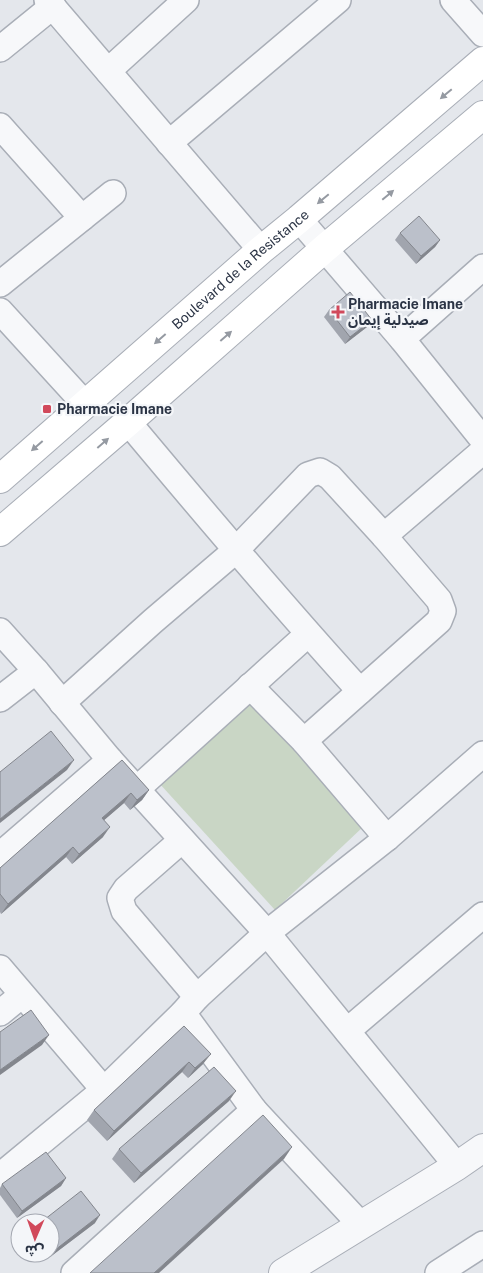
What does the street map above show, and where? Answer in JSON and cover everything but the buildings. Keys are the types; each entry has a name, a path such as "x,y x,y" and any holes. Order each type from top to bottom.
{"main road":[{"name":"Boulevard de la Resistance","path":"0,479 261,250 483,61"},
{"path":"0,532 324,249 483,115"}],"street":[{"path":"453,0 483,34"},
{"path":"108,71 182,1"},
{"path":"169,143 332,2"},
{"path":"4,39 50,3 261,250"},
{"path":"0,126 82,218"},
{"path":"0,284 113,193"},
{"path":"299,219 402,339 483,440"},
{"path":"402,339 483,267"},
{"path":"0,311 85,404"},
{"path":"128,422 235,551 360,691"},
{"path":"384,536 483,451"},
{"path":"62,703 235,551 308,475 320,471 330,478 384,536 439,600 443,611 439,621 304,741"},
{"path":"0,631 110,760 267,933 457,1166"},
{"path":"137,788 308,634"},
{"path":"0,699 36,671"},
{"path":"250,686 304,741 387,838"},
{"path":"0,1176 104,1090 190,1005 267,933 387,838 483,754"},
{"path":"0,855 110,760"},
{"path":"182,840 126,889 120,898 124,911 190,1005 254,1110 361,1225"},
{"path":"347,1031 483,915"},
{"path":"0,968 104,1090"},
{"path":"0,1013 22,995"},
{"path":"74,1273 254,1110"},
{"path":"286,1272 483,1148"},
{"path":"438,1273 483,1244"}],"green space":[{"path":"248,699 364,826 275,910 159,783"}],"place":[{"name":"Pharmacie Imane صيدلية إيمان","path":"338,312"},
{"name":"Pharmacie Imane","path":"47,409"}]}
